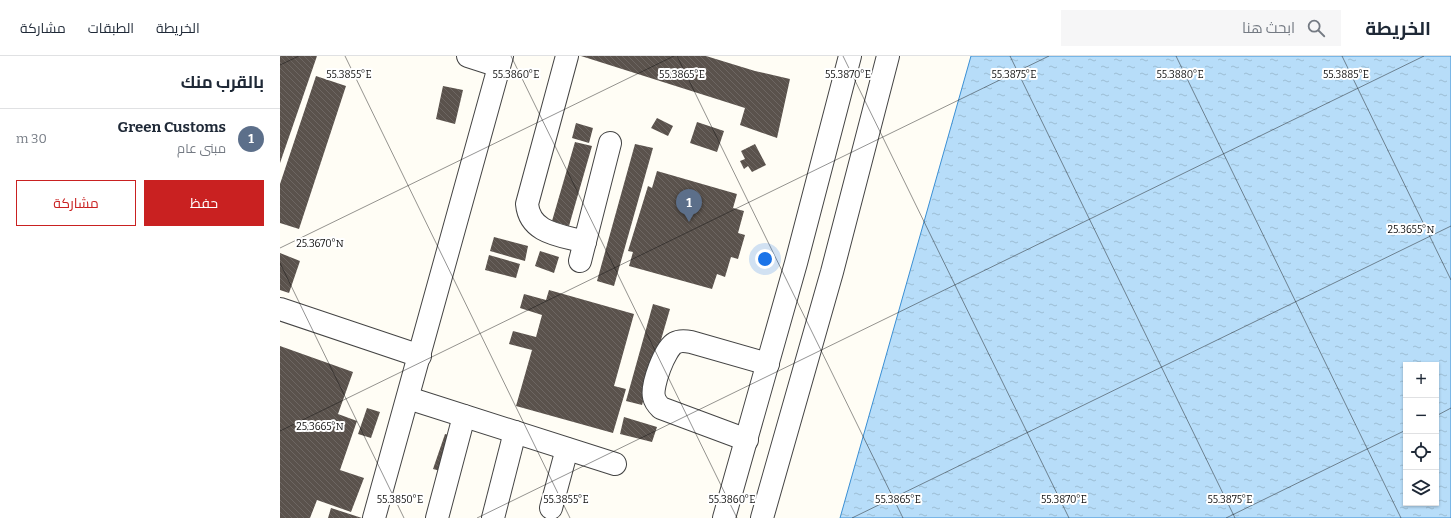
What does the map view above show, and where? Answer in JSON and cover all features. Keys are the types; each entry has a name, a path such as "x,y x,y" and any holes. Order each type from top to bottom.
{"street":[{"path":"374,518 501,61 468,56"},
{"path":"567,56 527,204 530,218 540,228 583,251 610,143"},
{"path":"724,518 796,263 850,56"},
{"path":"762,518 832,272 888,56"},
{"path":"280,309 420,356"},
{"path":"747,440 661,408 654,398 654,386 668,349 681,341 691,342 768,364"},
{"path":"408,398 615,464"},
{"path":"437,518 464,416"},
{"path":"493,518 515,432"},
{"path":"551,508 567,449"}],"water":[{"path":"971,56 1451,56 1451,518 840,518"}],"building":[{"path":"280,56 317,56 280,163"},
{"path":"581,56 706,56 755,71 790,79 777,138 740,125 745,108"},
{"path":"316,76 346,86 299,229 280,223 280,184"},
{"path":"443,86 463,90 455,124 436,119"},
{"path":"657,118 673,126 668,136 651,128"},
{"path":"697,122 724,131 717,152 690,143"},
{"path":"576,123 593,128 589,143 572,138"},
{"path":"575,142 592,146 569,226 552,221"},
{"path":"635,144 653,148 614,286 597,281"},
{"path":"755,144 766,165 752,172 748,166 744,169 740,161 745,159 741,151"},
{"path":"657,171 737,194 733,208 744,211 738,233 745,235 738,259 731,257 725,277 717,274 712,289 629,266 633,252 628,251 648,186 652,188"},
{"path":"494,237 528,246 525,261 490,251"},
{"path":"540,251 559,257 554,273 535,266"},
{"path":"280,253 300,261 289,293 280,290"},
{"path":"489,255 520,264 516,278 485,270"},
{"path":"549,290 634,314 614,386 626,389 613,433 516,406 532,350 509,344 513,331 536,337 542,315 520,308 524,294 546,300"},
{"path":"653,304 670,309 642,405 626,401"},
{"path":"280,346 353,372 338,414 357,421 340,470 364,478 351,512 317,500 310,518 280,518"},
{"path":"367,408 380,412 371,438 358,434"},
{"path":"624,417 657,427 652,442 620,434"},
{"path":"445,434 456,437 444,472 433,469"},
{"path":"331,508 362,518 328,518"}],"place":[{"name":"Green Customs","path":"689,222"}]}
